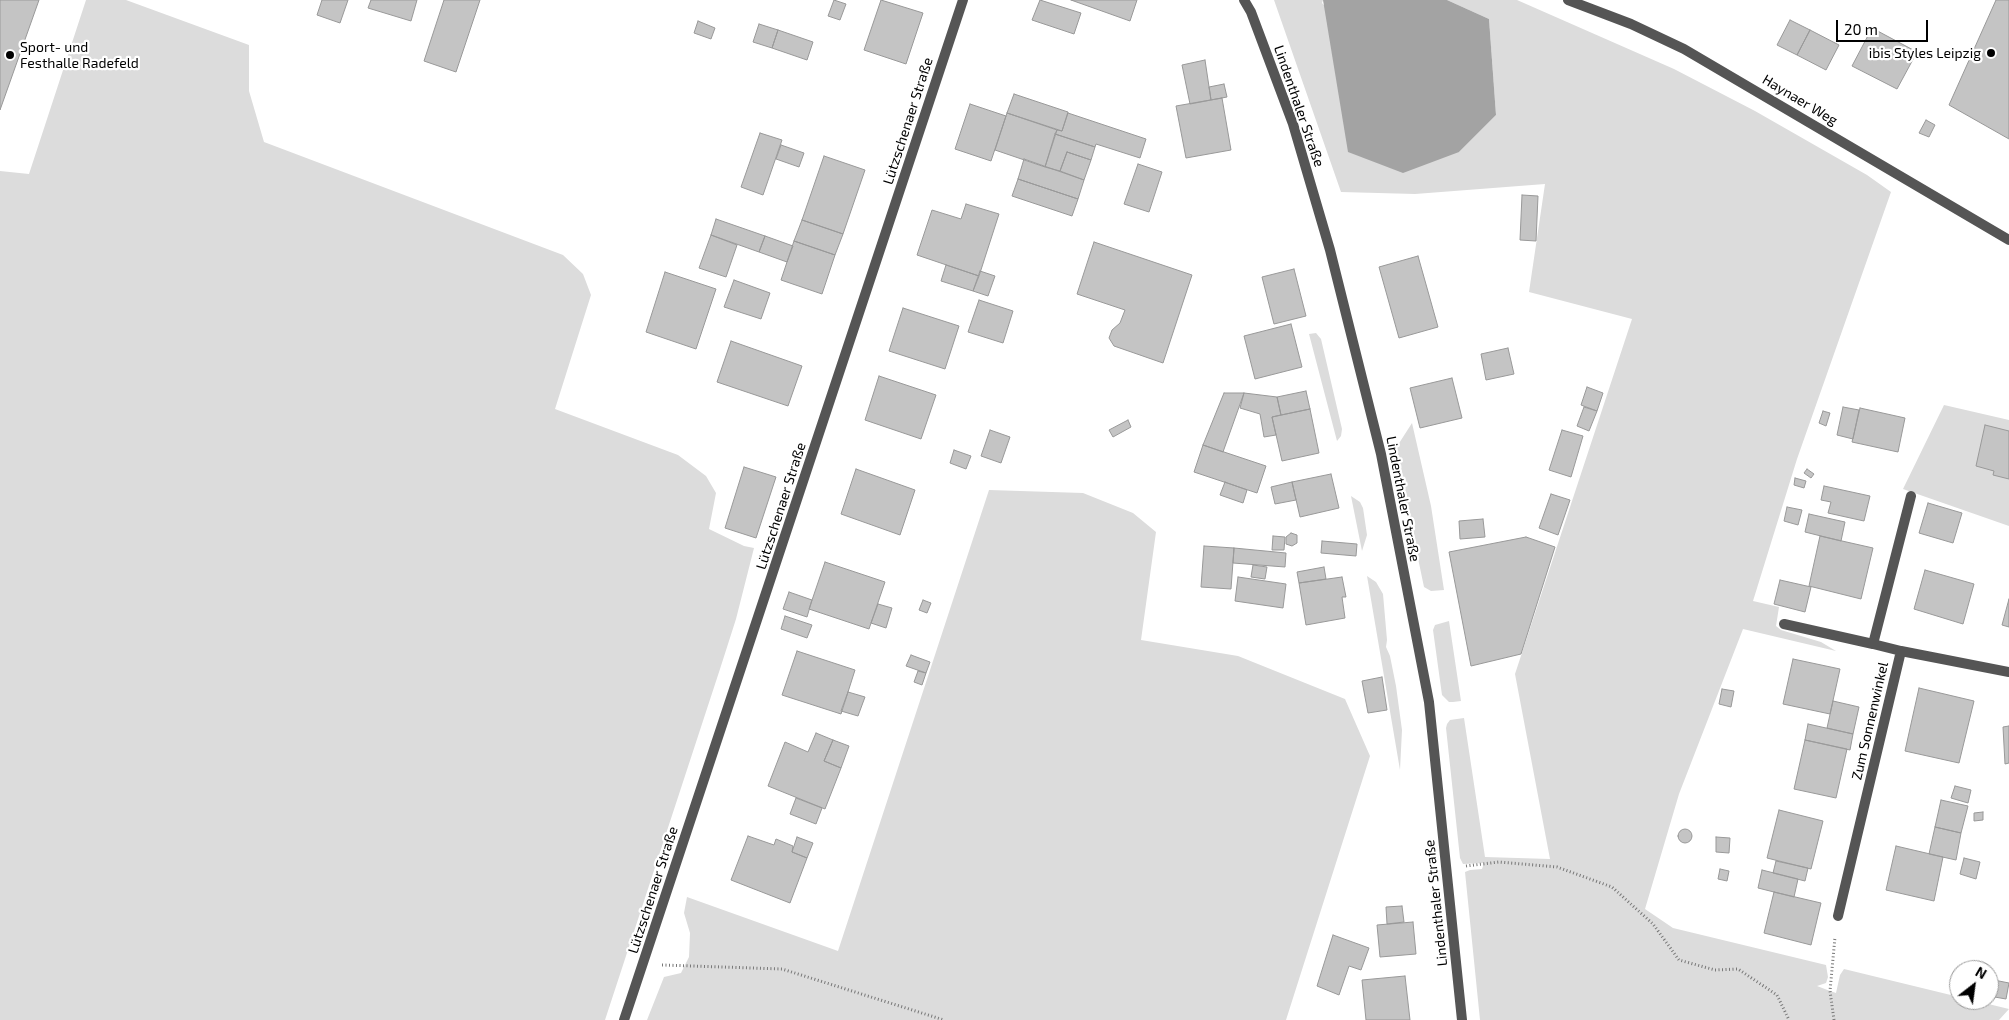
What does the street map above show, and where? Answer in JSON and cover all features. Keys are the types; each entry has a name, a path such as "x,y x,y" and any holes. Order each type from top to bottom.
{"street":[{"name":"Lützschenaer Straße","path":"624,1020 963,0"},
{"name":"Lindenthaler Straße","path":"1244,0 1251,12 1293,124 1330,250 1381,454 1429,702 1462,1020"},
{"name":"Haynaer Weg","path":"1568,0 1631,24 1684,49 2009,240"},
{"name":"Zum Sonnenwinkel","path":"1838,916 1901,650 1872,644 1910,496"},
{"path":"1784,624 1872,644"},
{"path":"1901,650 2009,672"}],"path":[{"path":"1446,868 1499,862 1557,867 1612,887 1653,924 1678,960 1715,970 1738,969 1777,995 1789,1020"},
{"path":"1834,1020 1830,991 1838,916"},
{"path":"644,961 671,966 748,966 782,969 944,1020"}],"shaded area":[{"path":"86,0 126,0 249,45 249,91 264,142 563,255 583,274 591,295 555,409 678,455 706,476 716,493 709,529 744,546 754,548 736,619 605,1020 0,1020 0,171 29,174"},
{"path":"1274,0 1323,0 1322,3 1459,152 1496,115 1489,19 1447,0 1517,0 1674,69 1755,111 1867,175 1891,192 1797,459 1753,601 1779,607 1776,626 1781,630 1821,642 1836,651 1743,629 1679,794 1645,909 1673,928 1826,965 1828,977 1826,983 1817,986 1836,993 1840,975 1844,969 1949,995 1949,1010 1999,1010 1999,1007 2009,1009 1999,1020 1480,1020 1465,872 1482,869 1484,863 1463,864 1460,858 1446,728 1450,720 1464,718 1485,857 1550,859 1515,674 1632,319 1529,292 1545,184 1415,194 1341,192"},
{"path":"1323,0 1447,0 1489,19 1496,115 1459,152 1403,173 1348,152"},
{"path":"1316,333 1321,339 1342,429 1341,436 1337,441 1309,334"},
{"path":"1944,405 2009,420 2009,526 1903,489"},
{"path":"1412,423 1431,506 1444,590 1431,591 1424,587 1406,501 1396,448"},
{"path":"989,490 1083,493 1133,513 1156,532 1141,640 1238,656 1345,699 1370,756 1286,1020 647,1020 664,977 681,973 689,957 690,933 684,913 687,897 838,951"},
{"path":"1351,496 1360,502 1363,508 1367,535 1362,551"},
{"path":"1367,576 1376,582 1383,594 1386,647 1390,656 1396,686 1402,730 1400,770"},
{"path":"1449,621 1461,701 1453,702 1449,702 1442,695 1433,630 1435,625"}],"building":[{"name":"Sport- und Festhalle Radefeld","path":"0,0 39,0 0,110"},
{"path":"322,0 348,0 340,23 317,15"},
{"path":"371,0 417,0 411,21 368,8"},
{"path":"444,0 480,0 456,72 424,61"},
{"path":"834,0 846,4 840,20 828,16"},
{"path":"881,0 923,13 906,64 864,50"},
{"path":"1040,0 1081,13 1074,34 1032,20"},
{"path":"1071,0 1137,0 1130,21"},
{"name":"ibis Styles Leipzig","path":"1996,0 2009,0 2009,139 1949,105"},
{"path":"1790,20 1810,30 1797,55 1777,45"},
{"path":"698,21 715,28 711,39 694,33"},
{"path":"759,24 778,30 772,48 753,42"},
{"path":"1872,28 1917,52 1897,89 1852,66"},
{"path":"778,30 813,42 807,60 772,48"},
{"path":"1810,30 1839,45 1826,70 1797,55"},
{"path":"1205,60 1211,100 1190,104 1182,65"},
{"path":"1224,84 1227,97 1211,100 1209,87"},
{"path":"1014,94 1068,112 1062,131 1007,113"},
{"path":"1222,98 1231,150 1186,158 1176,106"},
{"path":"970,104 1006,116 991,161 955,149"},
{"path":"1007,113 1057,130 1045,167 995,150"},
{"path":"1068,113 1146,139 1140,158 1096,144 1095,147 1055,134 1057,130 1062,131"},
{"path":"1926,120 1935,125 1929,137 1919,133"},
{"path":"760,133 782,140 763,195 741,187"},
{"path":"1055,134 1095,147 1091,160 1067,152 1060,171 1045,167"},
{"path":"781,145 804,153 799,167 776,159"},
{"path":"1067,152 1091,160 1084,180 1060,171"},
{"path":"824,156 865,170 843,234 802,220"},
{"path":"1024,159 1084,180 1078,199 1018,179"},
{"path":"1138,164 1162,172 1149,212 1124,204"},
{"path":"1018,179 1078,199 1072,216 1012,196"},
{"path":"1522,195 1538,196 1536,241 1520,240"},
{"path":"966,204 999,214 979,276 917,255 932,210 961,219"},
{"path":"716,219 765,236 759,252 711,235"},
{"path":"802,220 843,234 835,255 794,241"},
{"path":"711,235 737,245 726,277 699,268"},
{"path":"765,236 793,246 787,262 759,252"},
{"path":"794,241 835,255 822,294 781,280"},
{"path":"1094,242 1192,275 1163,363 1114,346 1109,338 1112,330 1120,323 1125,310 1077,294"},
{"path":"1418,256 1438,327 1399,338 1379,267"},
{"path":"946,265 979,276 973,291 941,281"},
{"path":"1294,269 1306,316 1274,324 1262,277"},
{"path":"980,271 995,276 988,296 973,291"},
{"path":"665,272 716,289 696,349 646,332"},
{"path":"734,280 770,293 761,319 724,307"},
{"path":"979,300 1013,311 1003,343 968,332"},
{"path":"903,308 959,326 945,369 889,351"},
{"path":"1291,324 1302,367 1255,379 1244,336"},
{"path":"731,341 802,366 788,406 717,382"},
{"path":"1508,348 1514,374 1486,380 1481,354"},
{"path":"879,376 936,395 921,439 865,420"},
{"path":"1452,378 1462,418 1420,428 1410,388"},
{"path":"1587,387 1603,393 1597,411 1581,405"},
{"path":"1306,391 1310,409 1281,415 1277,397"},
{"path":"1224,393 1244,393 1223,452 1203,445"},
{"path":"1244,393 1277,397 1281,415 1272,417 1276,435 1264,437 1260,414 1240,408"},
{"path":"1584,407 1597,411 1589,431 1577,426"},
{"path":"1843,407 1859,410 1853,439 1837,435"},
{"path":"1860,408 1905,418 1898,452 1852,442"},
{"path":"1310,409 1319,453 1282,461 1272,417"},
{"path":"1823,411 1830,413 1826,426 1819,423"},
{"path":"1128,420 1131,427 1113,437 1109,430"},
{"path":"1985,425 2009,431 2009,479 1993,475 1994,471 1976,466"},
{"path":"990,430 1010,437 1001,463 981,456"},
{"path":"1562,430 1583,436 1571,477 1549,470"},
{"path":"1203,445 1266,466 1257,493 1194,472"},
{"path":"954,450 971,456 966,469 950,463"},
{"path":"744,467 776,477 756,538 725,528"},
{"path":"856,469 915,490 900,535 841,514"},
{"path":"1807,469 1814,474 1811,478 1804,473"},
{"path":"1331,474 1339,508 1300,517 1292,482"},
{"path":"1795,478 1806,481 1804,488 1794,485"},
{"path":"1225,482 1247,490 1243,503 1220,495"},
{"path":"1292,482 1296,500 1275,504 1271,487"},
{"path":"1824,486 1870,496 1864,521 1828,513 1831,502 1821,500"},
{"path":"1551,494 1570,500 1558,535 1539,528"},
{"path":"1928,503 1962,513 1953,543 1919,533"},
{"path":"1787,507 1802,510 1798,525 1784,521"},
{"path":"1809,514 1845,522 1841,541 1805,532"},
{"path":"1483,519 1485,537 1460,539 1459,521"},
{"path":"1291,533 1297,535 1297,543 1292,546 1286,544 1286,537"},
{"path":"1273,536 1285,537 1284,550 1272,550"},
{"path":"1820,536 1873,548 1861,599 1809,586"},
{"path":"1526,537 1555,547 1521,654 1471,666 1449,552"},
{"path":"1322,541 1357,544 1356,556 1321,553"},
{"path":"1204,546 1234,548 1231,589 1201,587"},
{"path":"1234,548 1286,553 1285,567 1233,563"},
{"path":"825,562 885,582 869,629 809,609"},
{"path":"1253,565 1267,567 1265,579 1251,577"},
{"path":"1324,567 1326,579 1299,583 1297,572"},
{"path":"1925,570 1974,584 1963,624 1914,609"},
{"path":"1238,577 1286,584 1283,608 1235,601"},
{"path":"1342,577 1346,597 1342,597 1345,618 1306,625 1299,583"},
{"path":"1780,580 1811,587 1805,612 1774,604"},
{"path":"789,592 812,600 807,617 783,609"},
{"path":"2009,599 2009,627 2002,625"},
{"path":"923,600 931,603 927,613 919,610"},
{"path":"878,604 892,608 886,628 871,623"},
{"path":"785,616 812,625 807,638 781,629"},
{"path":"797,651 855,670 841,714 782,695"},
{"path":"911,655 930,662 926,673 906,666"},
{"path":"1793,659 1840,669 1830,714 1783,704"},
{"path":"918,671 926,673 922,685 914,682"},
{"path":"1382,677 1387,710 1368,713 1362,681"},
{"path":"1919,688 1974,701 1959,763 1905,751"},
{"path":"1722,689 1734,691 1731,707 1719,704"},
{"path":"848,692 865,697 858,716 841,711"},
{"path":"1833,701 1859,707 1853,734 1827,728"},
{"path":"1808,724 1853,734 1850,750 1805,740"},
{"path":"2009,726 2009,763 2005,764 2003,727"},
{"path":"816,733 833,740 824,761 841,768 825,809 768,786 785,742 808,752"},
{"path":"833,740 849,746 841,768 824,761"},
{"path":"1805,740 1847,749 1836,798 1794,789"},
{"path":"1955,786 1971,790 1968,803 1951,798"},
{"path":"796,798 822,808 816,824 790,814"},
{"path":"1941,800 1968,806 1961,833 1935,827"},
{"path":"1779,810 1823,821 1811,869 1767,858"},
{"path":"1983,812 1983,820 1974,821 1974,813"},
{"path":"1935,827 1961,833 1956,860 1929,854"},
{"path":"1682,829 1688,829 1692,836 1688,843 1682,843 1678,839 1678,833"},
{"path":"748,836 774,845 776,839 793,846 792,852 807,858 790,903 731,880"},
{"path":"797,837 813,843 807,858 792,852"},
{"path":"1716,837 1730,838 1729,853 1716,852"},
{"path":"1896,846 1943,857 1934,901 1886,890"},
{"path":"1964,858 1980,862 1976,879 1960,874"},
{"path":"1776,861 1808,868 1805,881 1773,873"},
{"path":"1720,869 1729,871 1727,881 1718,879"},
{"path":"1762,870 1798,879 1794,897 1758,888"},
{"path":"1774,892 1821,903 1811,945 1764,933"},
{"path":"1402,906 1404,922 1387,924 1386,907"},
{"path":"1413,922 1416,954 1380,957 1377,925"},
{"path":"1333,935 1369,948 1361,970 1349,966 1339,995 1317,986"},
{"path":"1405,976 1410,1020 1366,1020 1362,980"},
{"path":"1999,981 2009,983 2006,999 1999,998"}],"place":[{"name":"ibis Styles Leipzig","path":"1991,53"},
{"name":"Sport- und Festhalle Radefeld","path":"10,55"}]}
